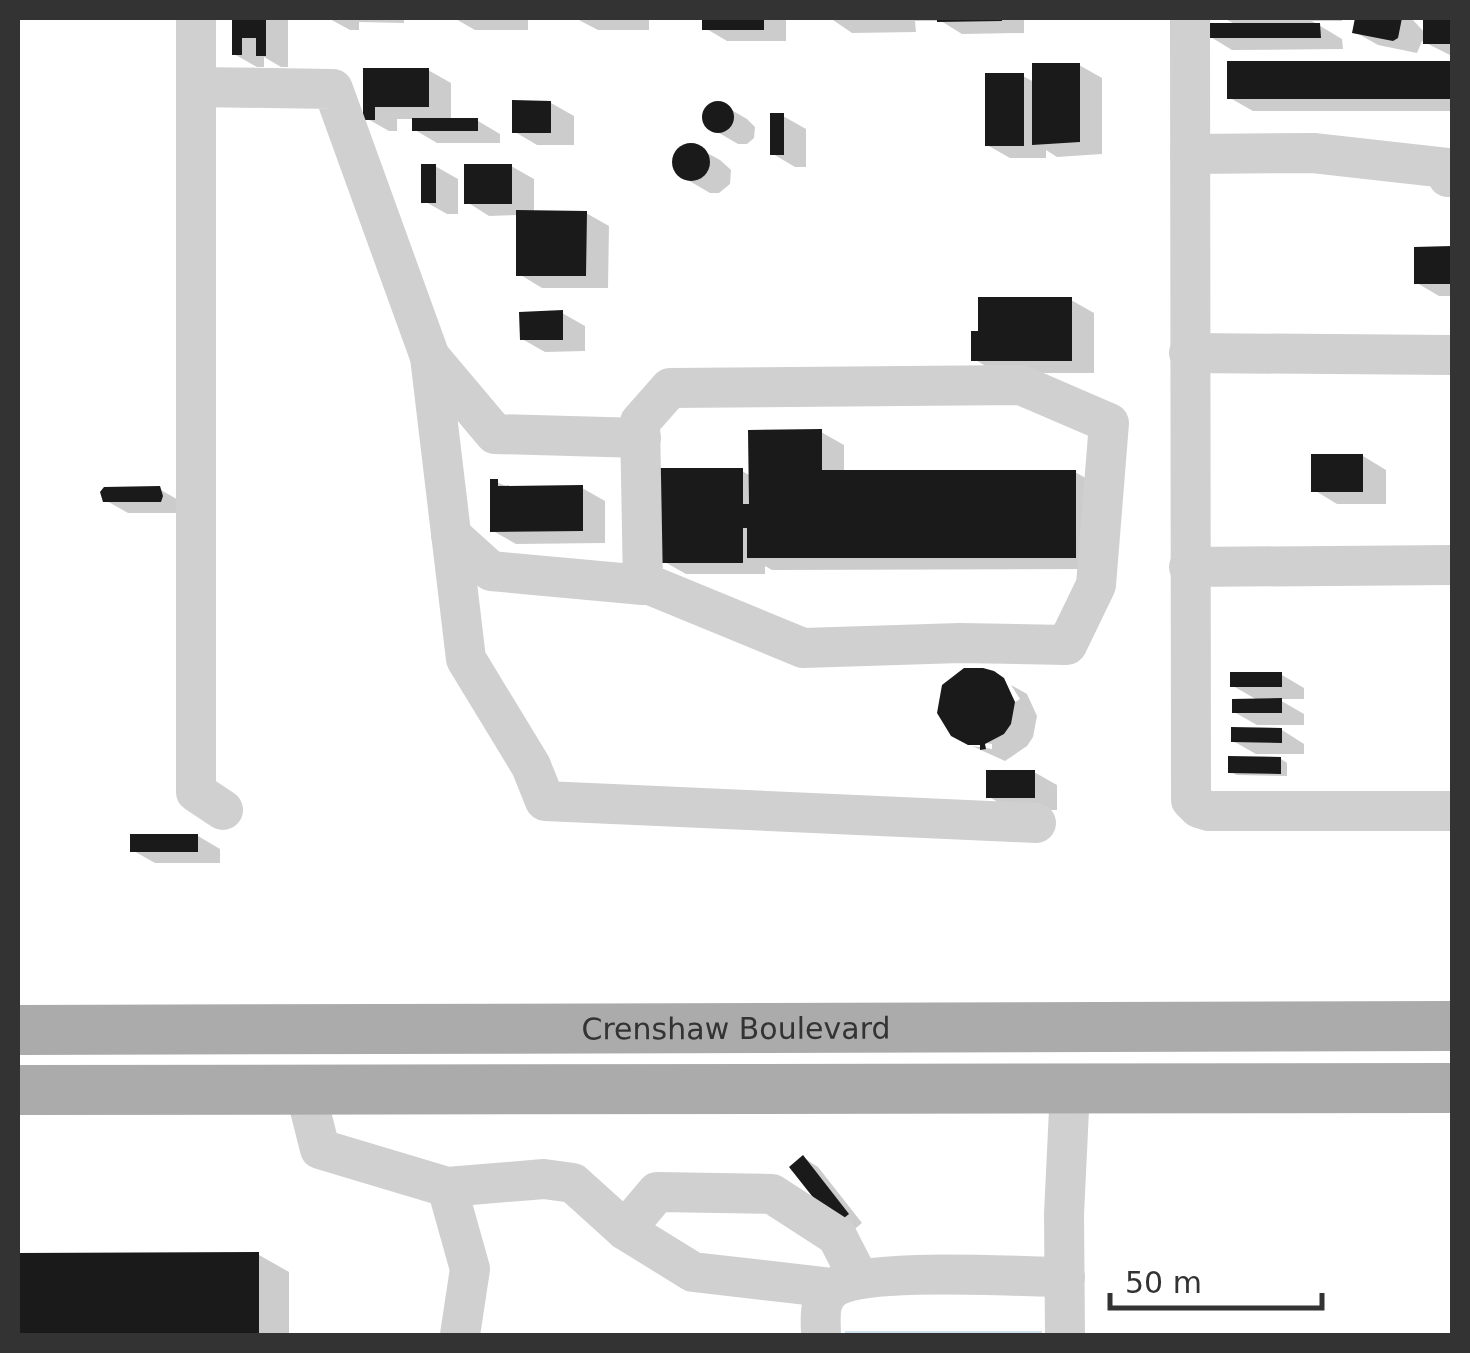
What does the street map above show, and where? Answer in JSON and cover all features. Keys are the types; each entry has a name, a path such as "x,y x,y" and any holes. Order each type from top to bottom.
{"main road":[{"name":"Crenshaw Boulevard","path":"18,1030 1452,1026"},
{"name":"Crenshaw Boulevard","path":"18,1090 1452,1088"}],"lane":[{"path":"196,18 196,792 222,810"},
{"path":"1190,18 1191,800 1209,811 1452,810"},
{"path":"196,87 333,89 430,357 466,659 531,766 545,801 1036,823"},
{"path":"1190,154 1313,152 1447,168 1448,177 1452,177"},
{"path":"1190,353 1452,355"},
{"path":"430,357 495,434 640,438"},
{"path":"451,534 492,572 643,585 803,648 960,643 1067,645 1096,585 1109,423 1022,385 670,388 640,422 643,585"},
{"path":"1190,568 1452,566"},
{"path":"1065,1336 1070,1089"},
{"path":"305,1090 320,1149 447,1187 544,1179 573,1183 624,1230 693,1272 846,1284"},
{"path":"447,1187 470,1269 461,1335"},
{"path":"624,1230 656,1192 772,1194 837,1236 846,1284"},
{"path":"821,1336 821,1304 846,1284 868,1277 1064,1277"}],"water":[{"path":"845,1331 1042,1331 1042,1335 845,1336"}],"building":[{"path":"232,18 266,18 266,56 256,56 256,38 242,38 242,55 232,55"},
{"path":"702,18 764,18 764,30 702,30"},
{"path":"937,18 1002,18 1002,21 937,22"},
{"path":"1355,18 1402,18 1398,38 1393,41 1352,33"},
{"path":"1423,18 1452,18 1452,44 1423,44"},
{"path":"1206,23 1320,23 1321,38 1206,38"},
{"path":"1227,61 1452,61 1452,99 1227,99"},
{"path":"1032,63 1080,63 1080,142 1032,145"},
{"path":"363,68 429,68 429,107 375,107 375,120 363,120"},
{"path":"985,73 1024,73 1024,146 985,146"},
{"path":"512,100 551,101 551,133 512,133"},
{"path":"718,101 729,106 734,117 729,128 718,133 707,128 702,117 707,106"},
{"path":"770,113 784,113 784,155 770,155"},
{"path":"412,118 478,118 478,131 412,131"},
{"path":"691,143 705,148 710,162 705,176 691,181 677,176 672,162 677,148"},
{"path":"421,164 436,164 436,203 421,203"},
{"path":"464,164 512,164 512,204 464,204"},
{"path":"516,210 587,211 586,276 516,276"},
{"path":"1452,246 1452,284 1414,284 1414,247"},
{"path":"978,297 1072,297 1072,361 971,361 971,331 978,331"},
{"path":"563,310 563,340 520,340 519,312"},
{"path":"822,429 822,470 1076,470 1076,558 747,558 747,528 743,528 743,563 660,563 660,468 743,468 743,504 749,504 748,430"},
{"path":"1311,454 1363,454 1363,492 1311,492"},
{"path":"490,479 498,479 498,486 583,485 583,531 490,532"},
{"path":"160,486 161,502 103,502 100,492 104,487"},
{"path":"964,668 994,671 1004,678 1015,702 1011,724 1004,734 985,744 986,749 980,750 980,745 968,745 951,736 937,713 942,685"},
{"path":"1230,672 1282,672 1282,687 1230,687"},
{"path":"1282,698 1282,713 1232,713 1232,699"},
{"path":"1231,727 1282,728 1282,743 1231,742"},
{"path":"1228,756 1281,757 1281,774 1228,773"},
{"path":"986,770 1035,770 1035,798 986,798"},
{"path":"130,834 198,834 198,852 130,852"},
{"path":"803,1155 849,1214 835,1225 789,1167"},
{"path":"259,1252 259,1336 18,1336 18,1253"}]}
